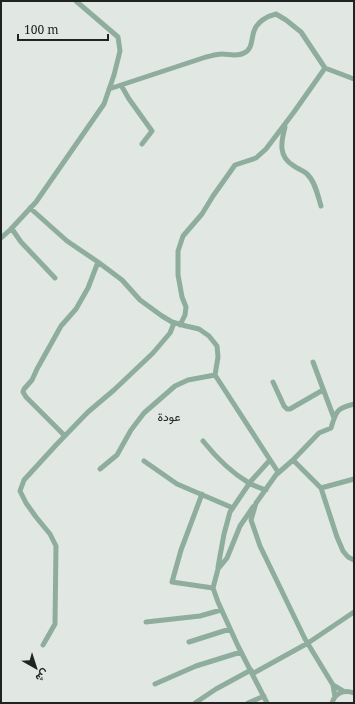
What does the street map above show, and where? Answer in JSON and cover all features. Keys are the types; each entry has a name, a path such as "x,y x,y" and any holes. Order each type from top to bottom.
{"street":[{"path":"1,238 12,229 36,202 104,104 114,75 120,51 118,37 76,1"},
{"path":"109,90 206,57 221,54 234,56 243,54 248,50 252,42 254,31 259,23 268,16 276,14 301,32 325,68 354,79"},
{"path":"43,645 55,624 56,546 50,534 26,503 20,490 24,480 88,412 153,353 185,315 186,307 182,297 178,275 178,251 183,236 202,214 235,165 256,158 266,149 325,68"},
{"path":"121,85 152,131 142,144"},
{"path":"285,124 281,142 283,155 286,161 308,175 316,187 321,206"},
{"path":"30,208 67,241 122,280 140,300 162,316 177,324 199,329 209,336 218,346 215,375 278,472 276,475"},
{"path":"12,229 21,242 55,278"},
{"path":"65,436 26,397 23,392 32,380 61,326 76,309 88,288 98,262"},
{"path":"313,362 334,418"},
{"path":"100,469 117,455 131,430 144,412 175,386 188,380 215,375"},
{"path":"272,382 287,409 323,390"},
{"path":"218,569 226,558 240,526 276,475 319,433 331,428 336,412 342,407 354,404"},
{"path":"203,441 210,450 230,469 249,484 266,490"},
{"path":"268,703 230,630 212,588 218,569 224,534 230,512 249,484 270,460"},
{"path":"293,460 322,488 337,537 343,551 348,557 354,560"},
{"path":"144,461 177,484 233,508"},
{"path":"322,488 354,479"},
{"path":"202,494 181,550 172,582 212,588"},
{"path":"256,503 251,520 260,546 308,643 333,685 335,697"},
{"path":"146,622 200,616 221,610"},
{"path":"195,703 216,689 308,643 354,612"},
{"path":"189,642 230,630"},
{"path":"155,684 196,666 241,652"},
{"path":"333,685 343,691 354,693"},
{"path":"332,703 335,697 343,691"},
{"path":"248,703 264,696"}],"district":[{"name":"عودة","path":"169,417"}]}
